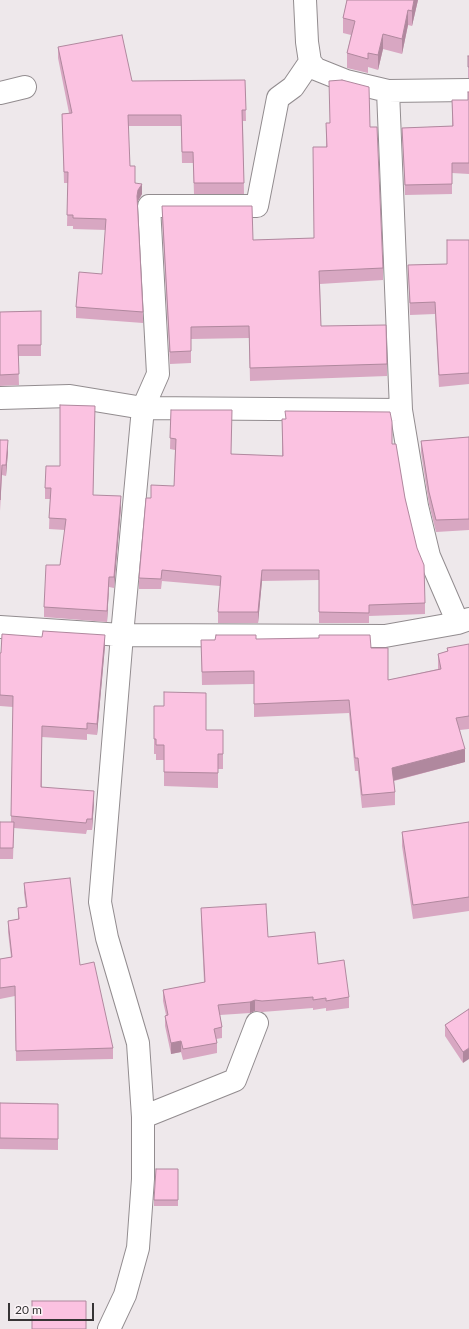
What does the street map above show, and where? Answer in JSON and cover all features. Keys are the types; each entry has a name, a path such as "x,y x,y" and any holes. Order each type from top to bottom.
{"street":[{"path":"305,0 306,42 310,62 316,69 346,81 388,91 469,90"},
{"path":"109,1329 125,1295 138,1248 143,1179 143,1117 138,1044 107,938 100,902 122,635 143,408 158,374 149,206 257,206 278,98 293,87 310,62"},
{"path":"0,93 25,87"},
{"path":"0,627 122,635 385,636 463,621 429,556 417,506 401,410 388,91"},
{"path":"0,398 70,396 143,408 401,410"},
{"path":"143,1117 236,1080 257,1023"}],"building":[{"path":"347,0 414,0 412,11 408,10 402,39 383,34 378,55 368,53 368,59 347,53 355,21 343,18"},
{"path":"122,35 132,81 245,80 246,110 242,110 244,183 194,183 193,152 182,152 181,115 128,115 130,166 135,166 135,183 142,184 138,190 137,196 143,312 76,307 79,272 102,274 106,219 73,218 73,215 67,215 68,172 64,172 62,114 72,113 58,47"},
{"path":"469,56 469,67 468,67"},
{"path":"342,80 369,87 370,127 377,127 383,268 319,271 321,326 386,325 387,364 250,368 249,326 191,327 191,351 170,352 162,206 252,206 253,240 314,238 313,147 327,147 326,123 330,123 329,81"},
{"path":"468,92 469,163 452,163 452,184 405,185 402,128 453,126 452,100 468,100"},
{"path":"447,240 469,240 469,373 439,375 435,302 410,303 408,265 447,264"},
{"path":"41,311 41,345 18,345 19,374 0,375 0,312"},
{"path":"60,405 95,406 93,495 121,496 114,577 109,577 107,611 44,607 46,565 60,565 66,519 49,518 51,488 45,488 46,466 60,466"},
{"path":"171,410 232,410 231,454 283,456 282,419 286,419 285,411 390,412 392,422 392,444 396,444 405,498 417,548 424,565 425,603 369,605 369,613 319,612 319,570 262,570 258,612 218,612 221,576 162,570 161,579 139,578 146,498 151,498 151,485 174,486 176,439 170,438"},
{"path":"469,437 469,519 436,520 429,492 421,441"},
{"path":"0,440 8,440 6,465 2,465 0,500"},
{"path":"43,631 105,635 97,724 87,723 87,729 42,726 41,787 94,791 92,819 87,819 86,823 11,816 13,696 0,695 0,653 2,634 42,637"},
{"path":"216,635 256,635 256,639 319,638 319,635 370,635 371,648 388,648 388,680 441,669 438,654 448,651 447,648 469,644 469,716 456,718 465,749 392,768 395,792 362,795 358,758 355,758 349,700 254,704 254,671 202,672 201,640 215,640"},
{"path":"164,692 206,693 206,730 223,730 223,754 218,754 218,773 164,772 164,745 156,745 156,739 154,739 154,706 164,706"},
{"path":"0,822 14,822 13,848 0,848"},
{"path":"469,822 469,897 413,905 402,832"},
{"path":"70,878 80,965 94,962 113,1048 16,1051 15,986 0,988 0,959 12,957 8,921 19,919 18,908 27,907 24,883"},
{"path":"266,904 268,937 315,932 318,964 344,960 349,997 326,1001 326,998 313,1000 313,997 262,1001 255,1000 250,1002 218,1005 222,1027 214,1029 217,1043 183,1049 181,1041 171,1043 165,1016 168,1015 163,990 205,982 201,908"},
{"path":"469,1009 469,1048 463,1052 445,1025"},
{"path":"0,1103 58,1104 58,1139 0,1138"},
{"path":"156,1169 178,1169 178,1200 154,1200"},
{"path":"32,1301 86,1301 86,1329 32,1329"}]}
